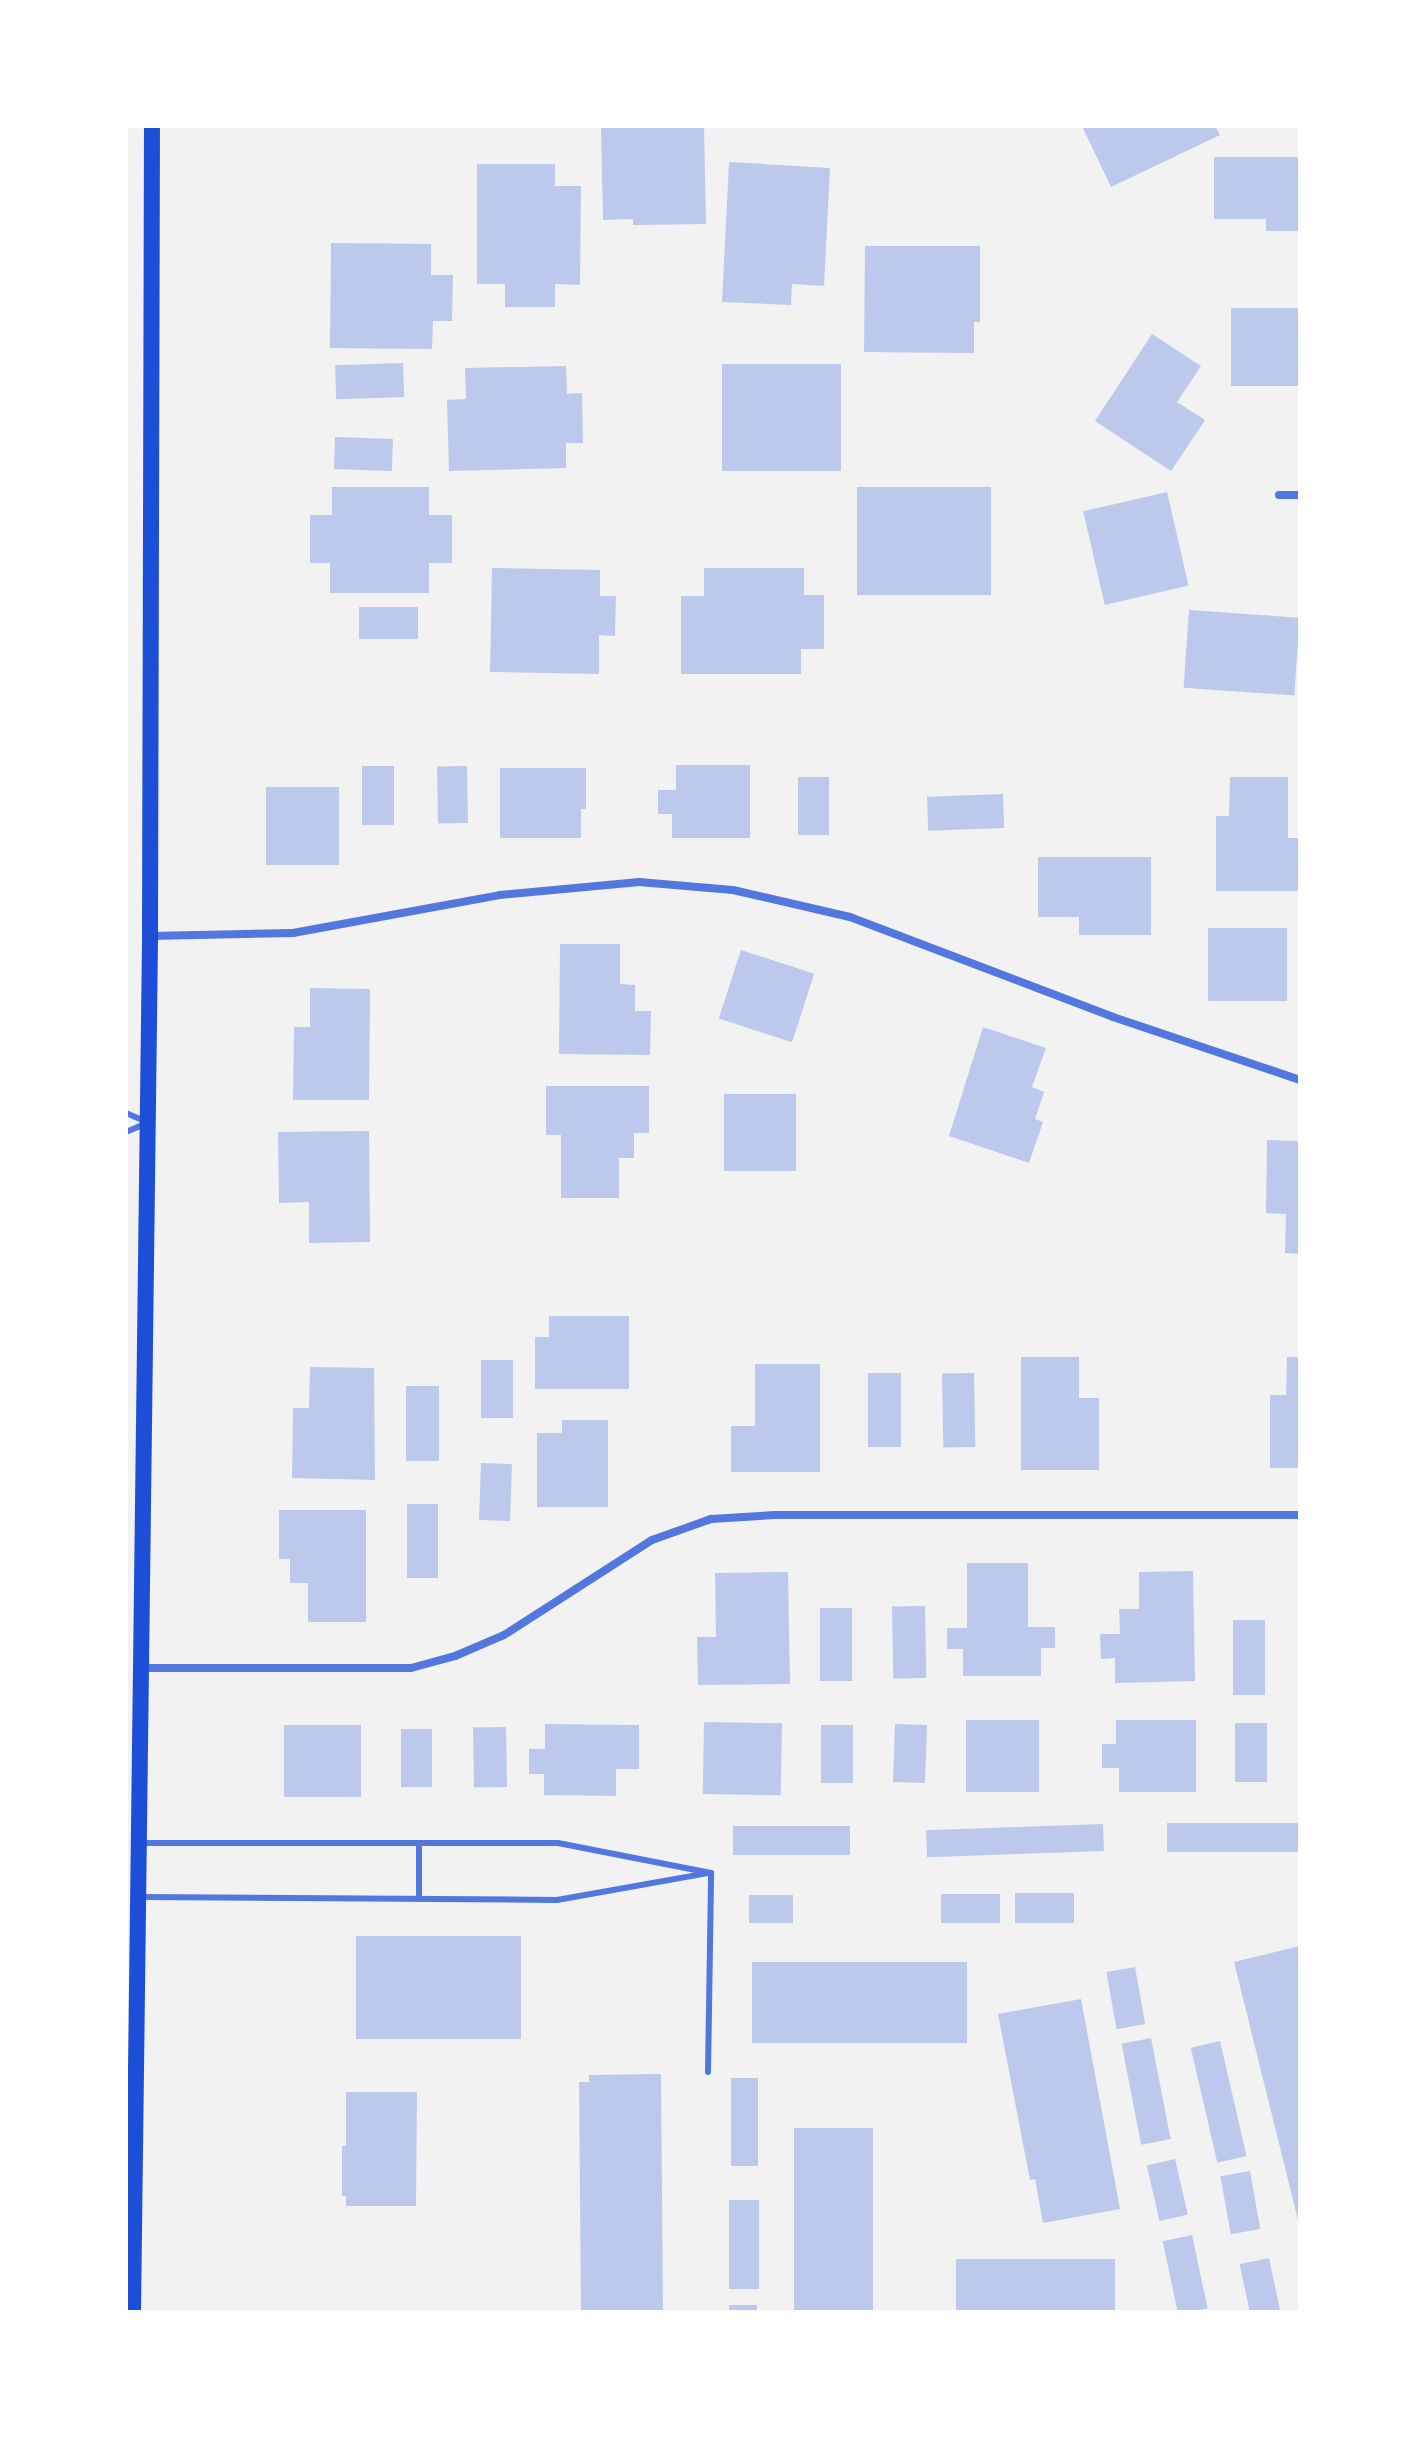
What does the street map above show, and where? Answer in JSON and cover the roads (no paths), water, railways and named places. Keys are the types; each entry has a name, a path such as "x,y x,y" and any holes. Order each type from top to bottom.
{"main road":[{"path":"133,2312 150,936 152,126"}],"street":[{"path":"1279,495 1300,495"},
{"path":"150,936 293,933 500,895 639,882 733,890 850,917 1113,1017 1300,1080"},
{"path":"139,1668 411,1668 455,1656 504,1635 652,1540 711,1519 869,1515 1300,1515"}],"lane":[{"path":"126,1113 148,1122"},
{"path":"126,1132 148,1122"},
{"path":"138,1843 558,1843 711,1873"},
{"path":"419,1844 419,1899"},
{"path":"138,1897 557,1900 711,1873"},
{"path":"708,2072 711,1873"}]}
